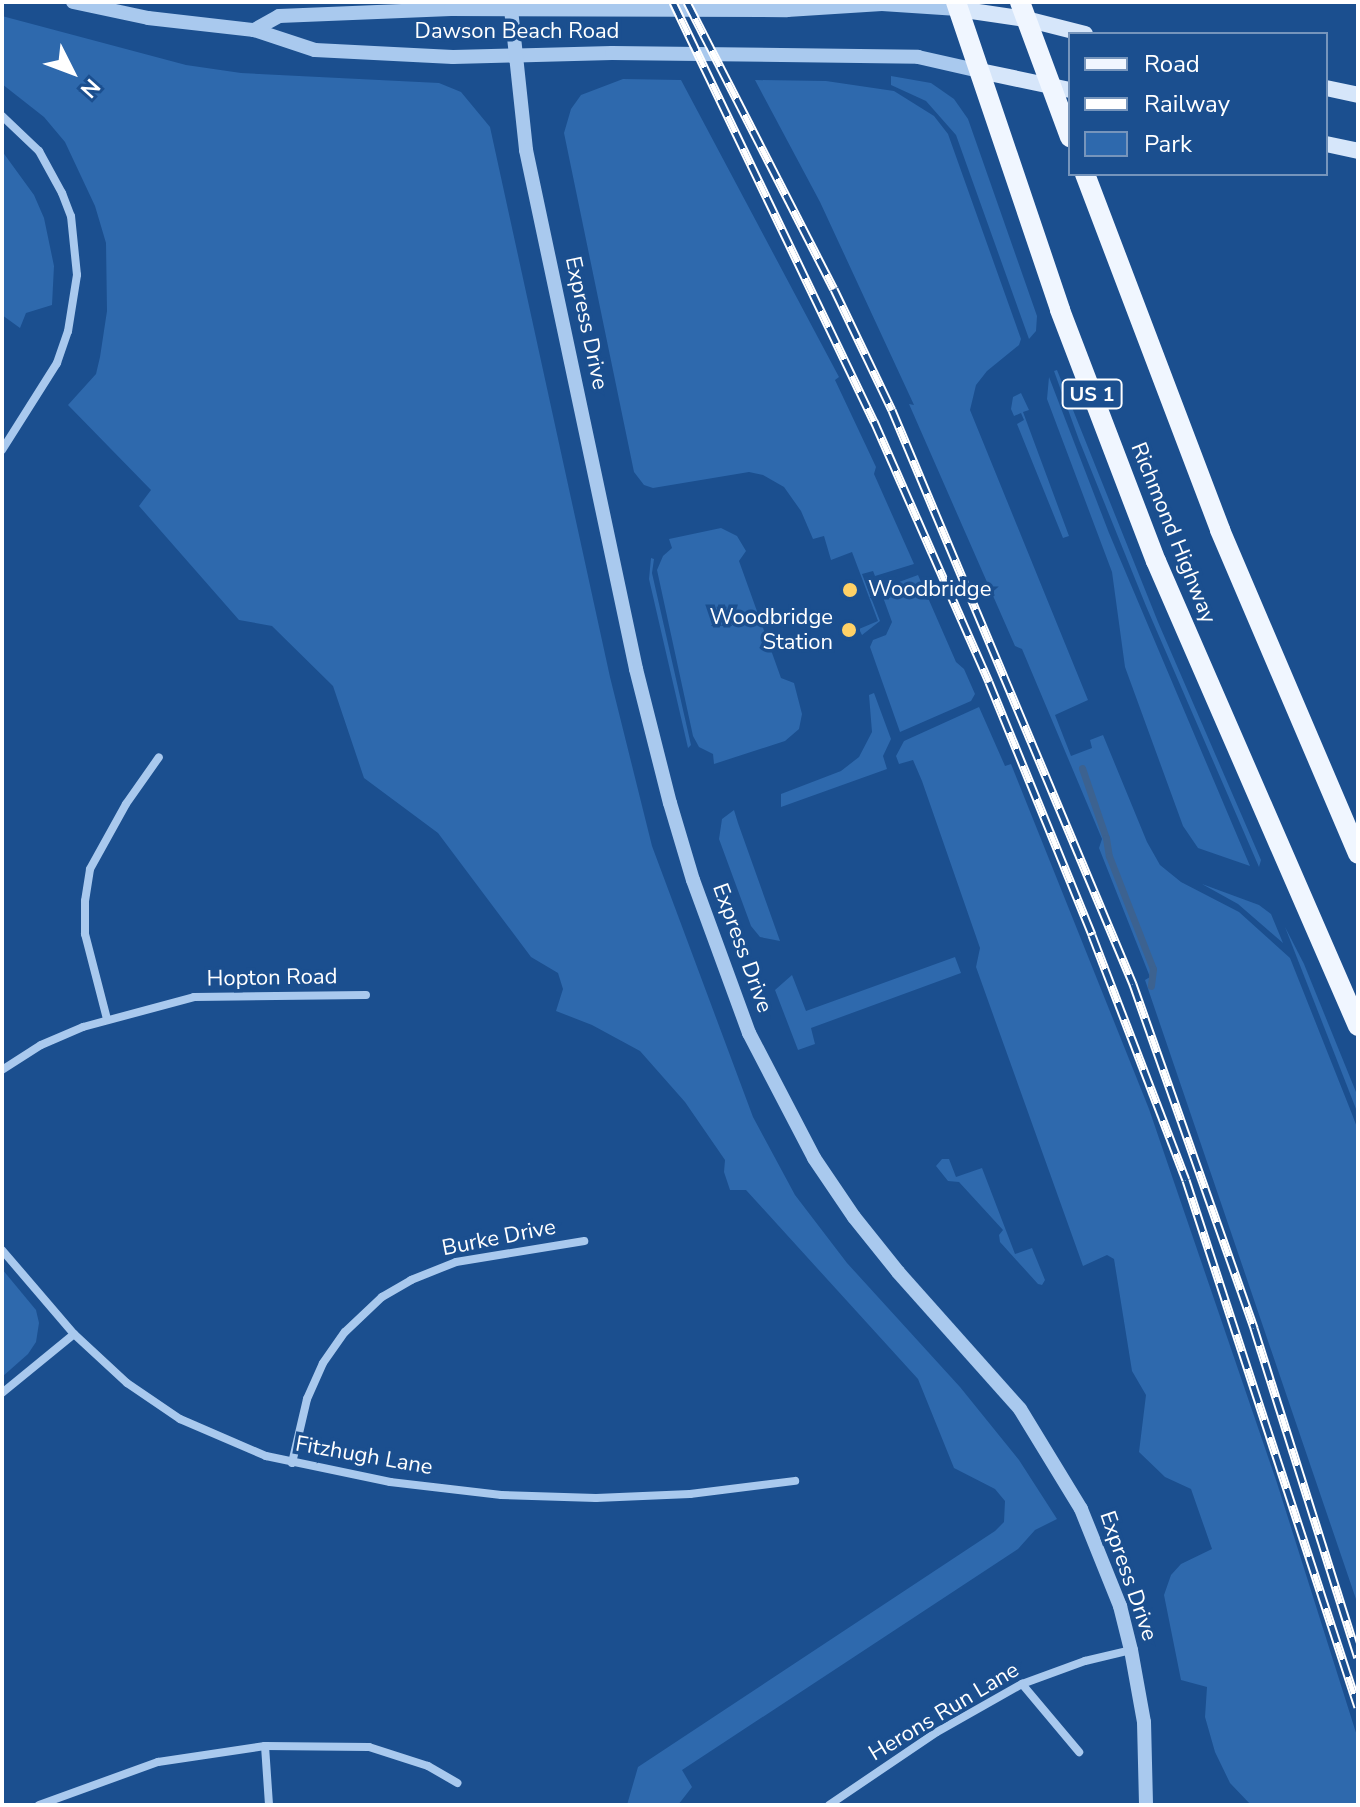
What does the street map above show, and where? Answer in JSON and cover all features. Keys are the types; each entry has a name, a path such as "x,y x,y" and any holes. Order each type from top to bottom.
{"main road":[{"path":"957,5 1023,10 1080,32"},
{"name":"Richmond Highway","path":"957,5 1060,310 1156,561 1358,1026"},
{"path":"1023,10 1068,132"},
{"path":"980,71 1068,90"},
{"path":"1328,88 1358,95"},
{"path":"1328,144 1358,151"},
{"name":"Richmond Highway","path":"1086,176 1220,530 1358,854"}],"street":[{"name":"Dawson Beach Road","path":"73,2 148,18 254,30 315,50 514,57 612,53 918,57 980,71"},
{"name":"Dawson Beach Road","path":"254,30 279,16 511,9 764,10 882,4 957,5"},
{"name":"Express Drive","path":"511,9 526,150 636,669 689,867 749,1033 779,1097 854,1217 1020,1409 1047,1448 1100,1551 1131,1650 1144,1722 1146,1805"},
{"path":"2,116 39,151 62,193 71,216 77,275 75,304 57,363 2,450"},
{"path":"107,1019 85,934 85,901 90,869 126,804 159,757"},
{"name":"Hopton Road","path":"2,1070 41,1045 107,1019 194,997 366,995"},
{"name":"Burke Drive","path":"292,1463 307,1399 323,1363 345,1332 382,1297 411,1280 456,1262 584,1241"},
{"name":"Fitzhugh Lane","path":"2,1250 74,1334 127,1383 180,1419 241,1447 292,1463 390,1482 517,1495 690,1494 795,1481"},
{"path":"2,1393 74,1334"},
{"name":"Herons Run Lane","path":"835,1803 937,1732 1022,1684 1085,1661 1131,1650"},
{"path":"1022,1684 1079,1752"},
{"path":"265,1746 269,1805"},
{"path":"39,1805 158,1762 265,1746 369,1747 403,1756 457,1783"}],"green space":[{"path":"2,16 186,65 241,73 439,83 461,92 490,127 610,677 652,846 753,1117 795,1195 847,1263 960,1387 1019,1460 1057,1519 1035,1530 1018,1549 682,1770 692,1787 678,1805 627,1805 638,1767 995,1531 1004,1522 1005,1501 995,1489 954,1468 918,1379 746,1190 730,1190 724,1172 725,1160 685,1102 640,1051 592,1025 556,1011 563,989 558,973 531,957 438,833 364,778 333,686 272,626 239,620 139,506 151,490 68,405 96,374 100,357 107,311 106,243 95,206 65,142 44,117 2,84"},
{"path":"891,76 931,83 954,99 968,119 1037,316 1036,331 1029,339 956,135 926,101 891,85"},
{"path":"623,79 681,80 839,377 835,380 876,467 874,474 914,564 875,576 873,571 862,574 880,621 862,635 859,629 878,621 852,552 831,560 824,536 813,539 801,511 784,487 763,475 749,472 653,488 644,485 634,472 564,133 571,109 581,95"},
{"path":"755,80 826,81 894,91 934,116 948,134 1021,339 1019,345 987,371 976,385 970,410 1088,700 1055,715 1071,756 1092,748 1090,740 1103,735 1147,842 1160,865 1181,882 1239,912 1290,958 1352,1114 1358,1130 1358,1605 1145,980 1150,977 1099,848 1102,839 1022,649 1015,646 909,404 914,405 820,202"},
{"path":"2,151 34,195 44,218 54,266 52,305 26,313 20,328 2,315"},
{"path":"1057,370 1158,622 1261,860 1259,867 1146,606 1079,440 1054,371"},
{"path":"1049,377 1109,533 1250,866 1198,848 1183,826 1125,667 1112,572 1047,399"},
{"path":"1021,393 1029,410 1023,412 1069,536 1063,538 1017,424 1024,420 1021,413 1014,416 1011,409 1013,397"},
{"path":"721,528 737,536 746,551 739,561 781,678 794,683 802,714 799,729 785,741 714,764 713,754 699,747 693,736 657,570 663,556 672,548 669,539"},
{"path":"651,558 654,559 652,573 691,745 688,748 649,579"},
{"path":"918,575 956,662 964,669 975,694 971,701 900,732 870,647 873,640 886,635 892,622 880,589"},
{"path":"874,693 891,739 883,756 887,769 781,807 781,794 841,771 859,757 872,732 869,695"},
{"path":"979,707 1005,766 1011,764 1149,1109 1277,1483 1358,1739 1358,1805 1251,1805 1230,1783 1215,1752 1205,1717 1207,1687 1181,1680 1164,1595 1171,1575 1181,1564 1212,1549 1191,1489 1165,1477 1139,1452 1146,1395 1132,1371 1114,1259 1107,1255 1083,1266 976,967 980,948 922,781 913,760 899,764 896,756 904,741"},
{"path":"734,810 780,941 760,937 751,926 719,839 722,819"},
{"path":"1202,884 1259,905 1271,914 1283,943 1238,904"},
{"path":"1285,927 1304,964 1358,1097 1358,1114"},
{"path":"955,957 961,973 811,1028 815,1044 798,1050 775,990 792,975 806,1011"},
{"path":"942,1159 949,1159 956,1177 982,1168 1015,1254 1032,1248 1045,1280 1042,1285 1000,1242 999,1235 1003,1230 959,1182 948,1181 936,1166"},
{"path":"2,1269 36,1310 39,1323 36,1342 28,1354 2,1377"}],"waterway":[{"path":"1082,768 1106,838 1109,856 1153,969 1151,986"}],"railway":[{"path":"673,2 874,421 989,682 1092,935 1186,1180 1358,1707"},
{"path":"687,2 834,289 892,410 1133,984 1254,1328 1358,1657"}],"place":[{"name":"Woodbridge","path":"850,590"},
{"name":"Woodbridge Station","path":"849,630"}]}
